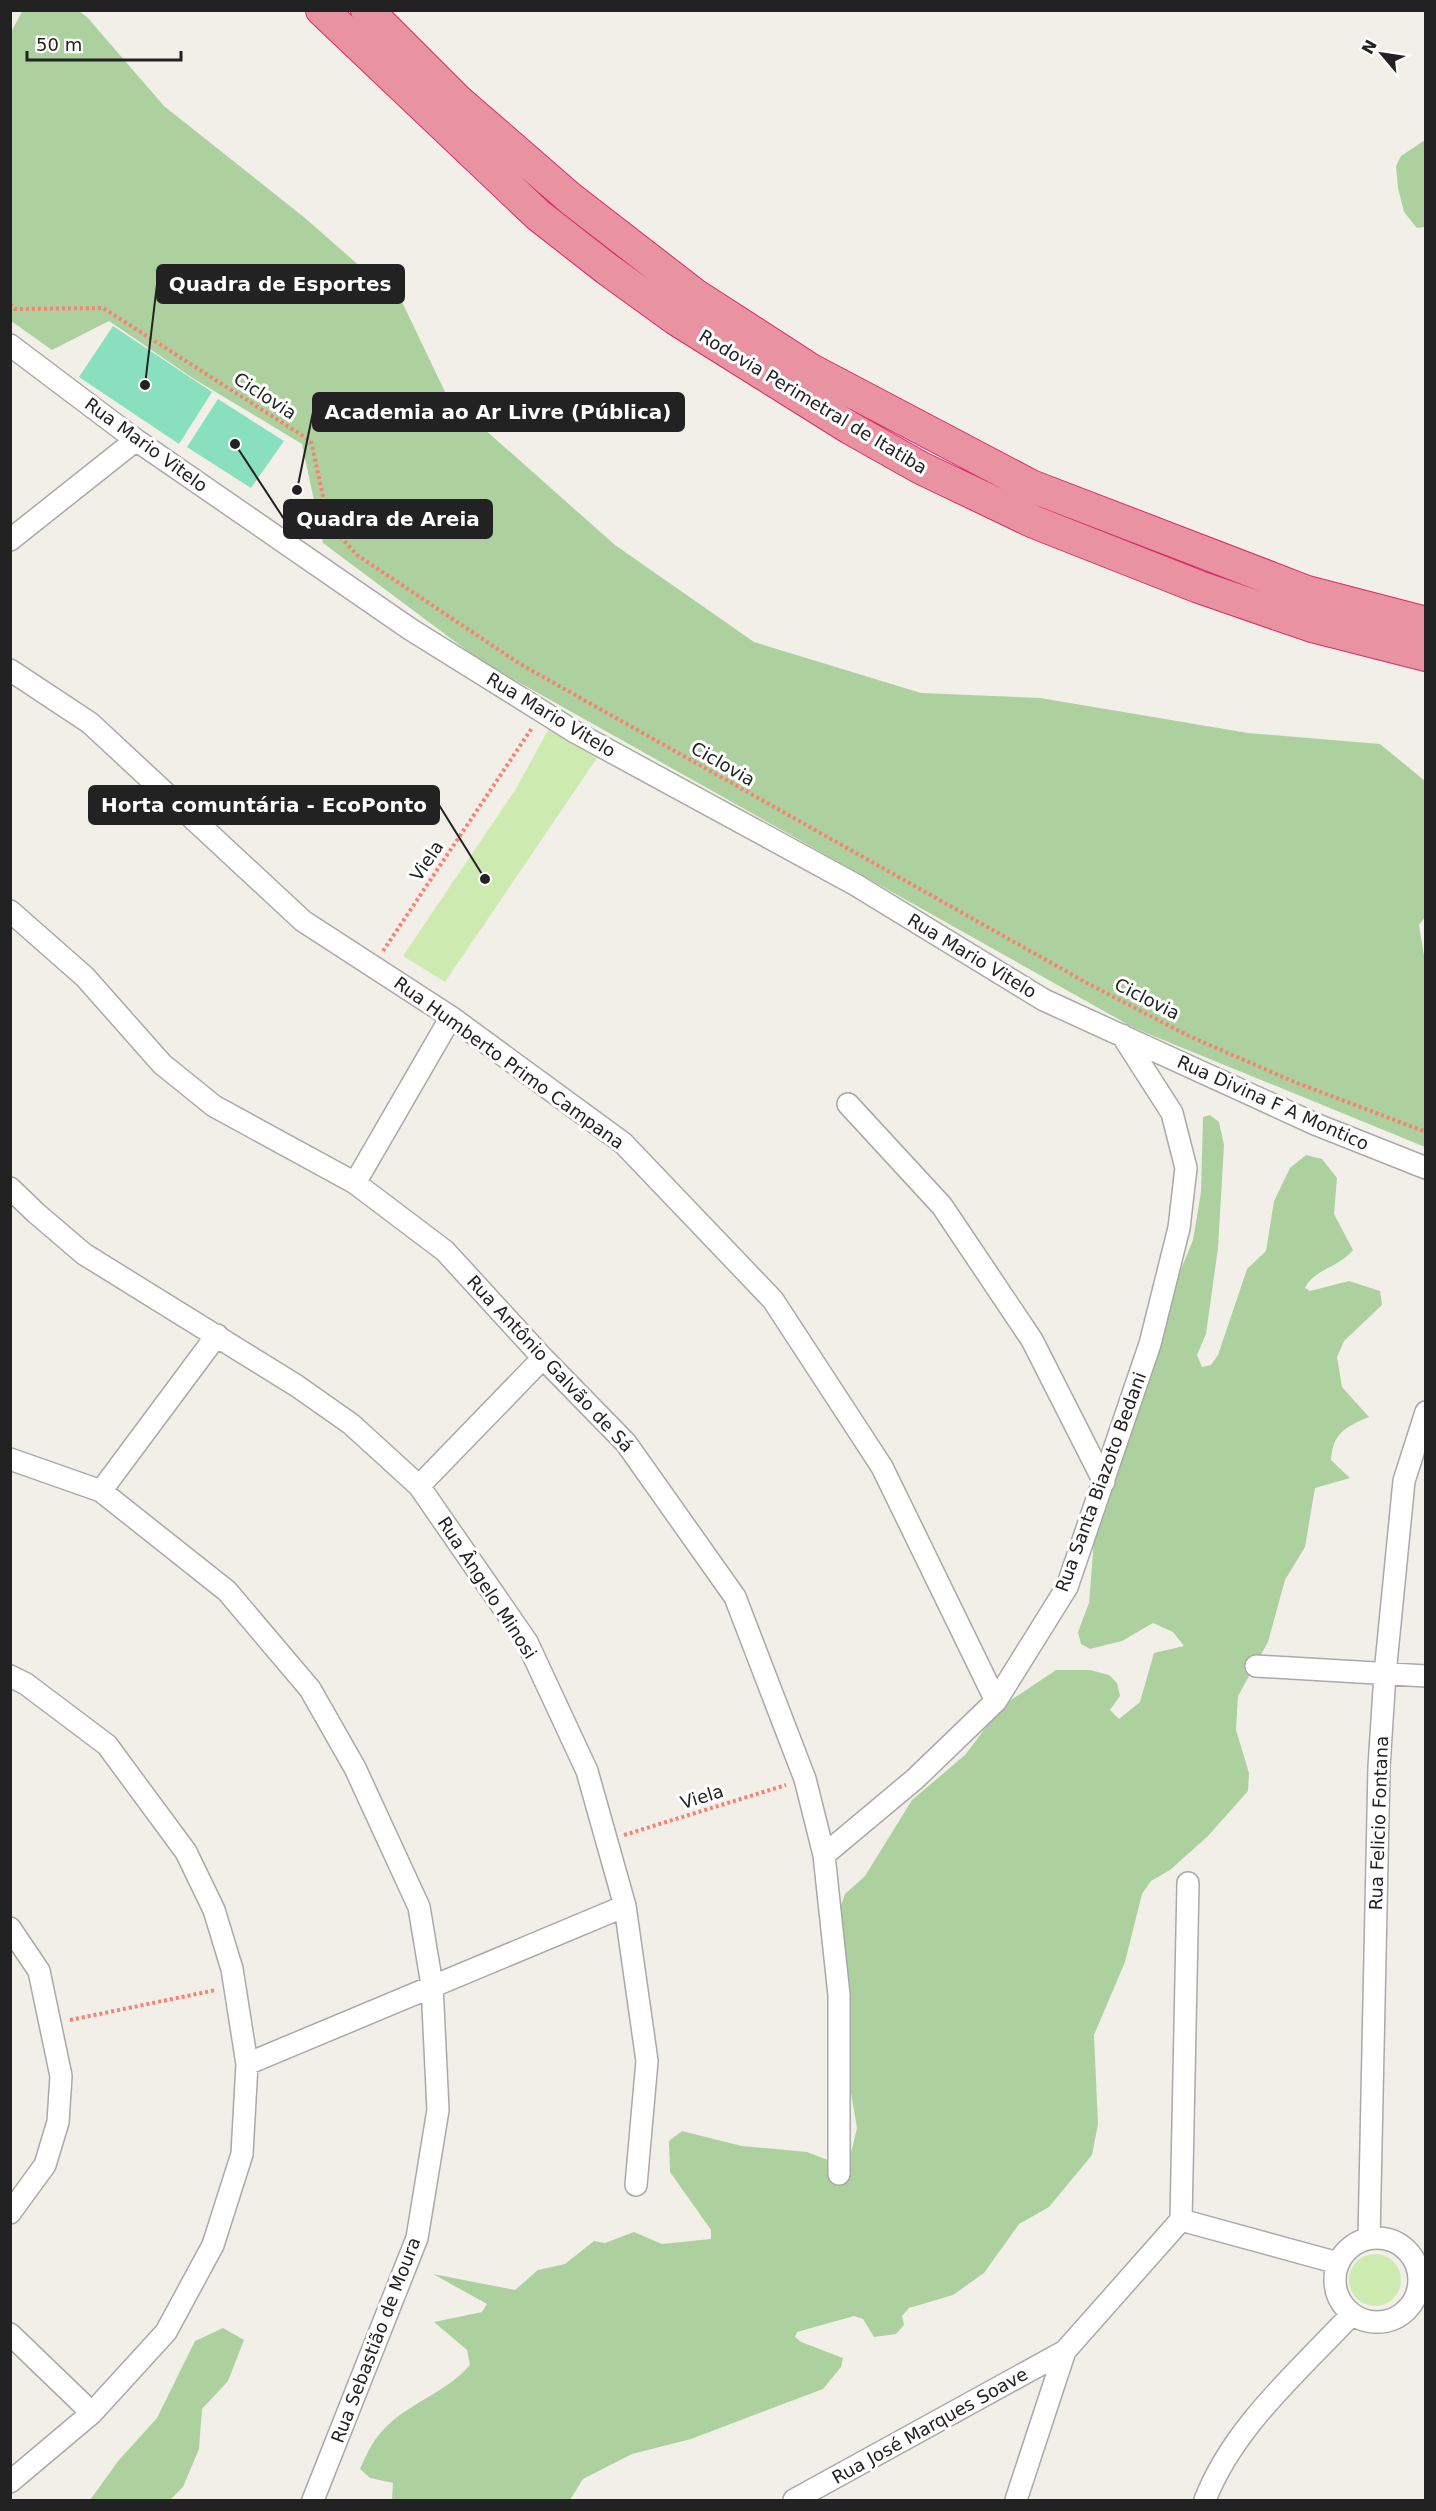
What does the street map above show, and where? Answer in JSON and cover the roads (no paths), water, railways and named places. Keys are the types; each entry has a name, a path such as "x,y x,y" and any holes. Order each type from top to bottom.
{"highway":[{"name":"Rodovia Perimetral de Itatiba","path":"322,10 538,215 676,319 850,428 921,468 1056,531 1199,587 1312,626 1425,655"},
{"name":"Rodovia Perimetral de Itatiba","path":"367,10 457,100 571,199 695,296 811,370 1031,486 1307,592 1425,623"}],"street":[{"name":"Rua Mario Vitelo","path":"10,345 136,440 410,629 543,712 856,885 1044,999 1122,1035"},
{"path":"10,540 136,440"},
{"name":"Rua Humberto Primo Campana","path":"10,670 90,723 303,921 451,1017 622,1143 773,1300 882,1467 996,1701"},
{"name":"Rua Antônio Galvão de Sá","path":"10,911 85,978 162,1064 214,1106 356,1183 445,1251 543,1359 626,1443 735,1597 805,1779 824,1856 838,1995 839,2174"},
{"path":"356,1183 451,1017"},
{"name":"Rua Divina F A Montico","path":"1122,1035 1315,1124 1425,1168"},
{"name":"Rua Santa Biazoto Bedani","path":"824,1856 915,1779 996,1701 1067,1587 1150,1344 1179,1228 1186,1168 1172,1113 1122,1035"},
{"path":"848,1104 942,1206 1032,1340 1104,1482"},
{"name":"Rua Ângelo Minosi","path":"10,1188 84,1254 217,1335 351,1424 419,1486 527,1642 587,1771 625,1906 647,2061 636,2185"},
{"path":"101,1491 217,1335"},
{"path":"419,1486 543,1359"},
{"name":"Rua Felicio Fontana","path":"1369,2238 1379,1767 1385,1674 1404,1480 1425,1412"},
{"name":"Rua Sebastião de Moura","path":"10,1459 101,1491 227,1591 310,1689 355,1768 419,1907 432,1985 438,2110 417,2238 314,2500"},
{"path":"1256,1666 1425,1676"},
{"path":"10,1676 26,1684 108,1745 186,1852 214,1910 232,1969 247,2064 242,2154 213,2245 166,2332 92,2413 10,2482"},
{"path":"1016,2500 1065,2350 1181,2220 1188,1883"},
{"path":"247,2064 625,1906"},
{"path":"10,1928 39,1971 52,2024 61,2076 58,2122 45,2165 10,2213"},
{"path":"1181,2220 1338,2263"},
{"path":"1369,2238 1383,2238 1396,2242 1408,2250 1419,2276 1422,2291 1403,2313 1391,2320 1377,2322 1363,2320 1341,2304 1336,2291 1334,2277 1338,2263 1345,2252 1356,2243 1369,2238"},
{"path":"1205,2500 1214,2478 1242,2435 1352,2314"},
{"path":"10,2334 92,2413"},
{"name":"Rua José Marques Soave","path":"794,2500 1065,2350"}],"place":[{"name":"Quadra de Esportes","path":"145,385"},
{"name":"Quadra de Areia","path":"235,444"},
{"name":"Academia ao Ar Livre (Pública)","path":"297,490"},
{"name":"Horta comuntária - EcoPonto","path":"485,879"}]}
